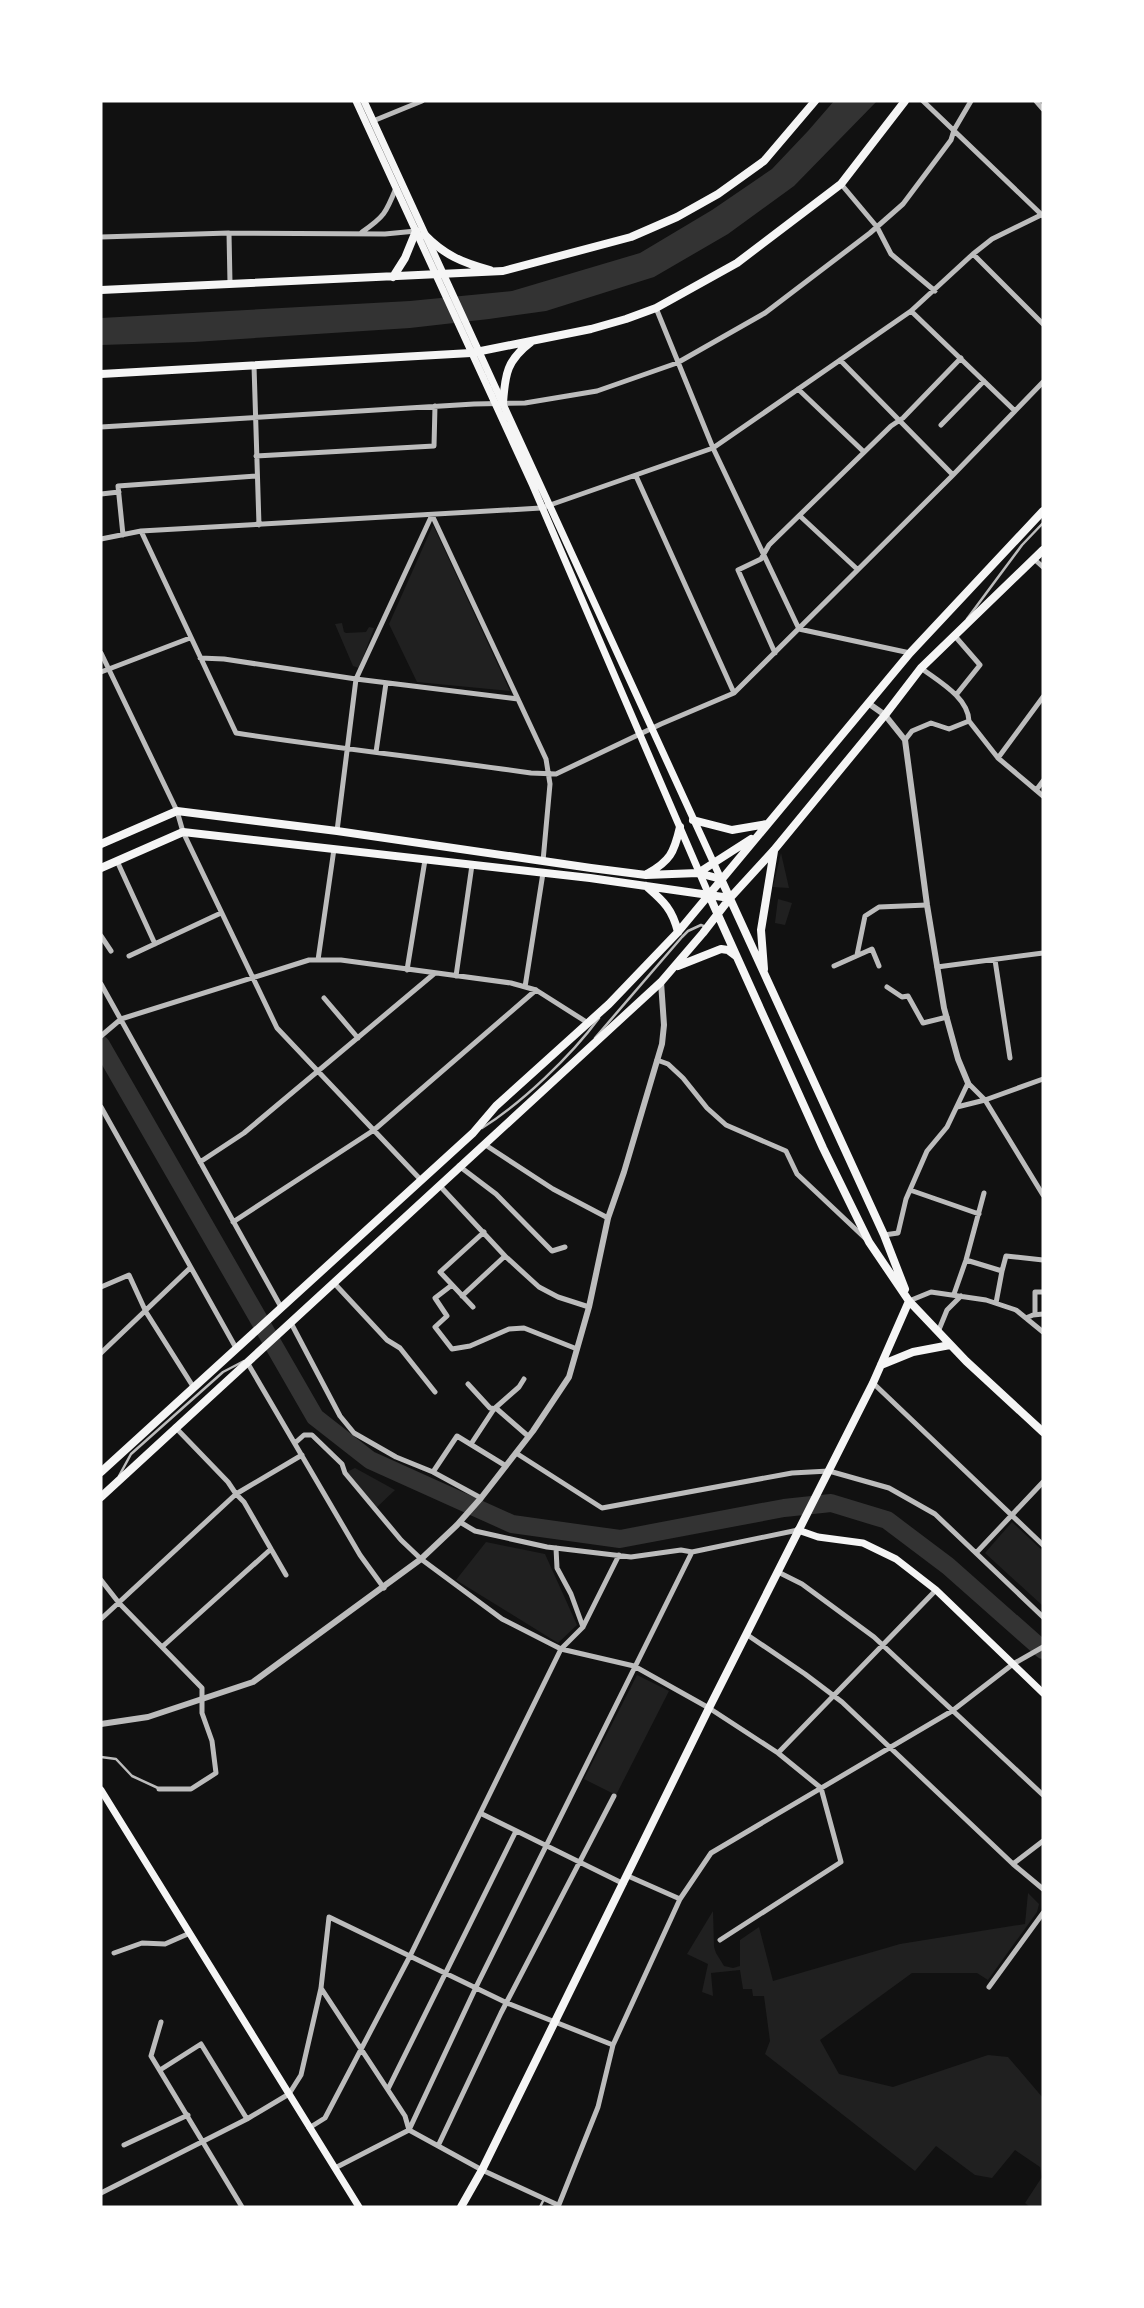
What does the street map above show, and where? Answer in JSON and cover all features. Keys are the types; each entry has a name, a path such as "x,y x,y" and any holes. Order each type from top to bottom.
{"main road":[{"path":"356,101 416,231 503,403 652,728 692,820 730,898 884,1235 909,1300 873,1383 709,1708 482,2170 461,2207"},
{"path":"364,101 424,234 432,261"},
{"path":"101,290 393,277 441,278 497,271 631,237 678,217 718,194 764,161 815,101"},
{"path":"101,374 254,366 474,348 533,340 608,325 656,308 737,263 841,184 905,101"},
{"path":"393,277 405,258 416,231"},
{"path":"424,234 434,244 460,262 497,271"},
{"path":"503,403 504,378 510,362 533,340"},
{"path":"474,348 494,404 680,827 698,873 827,1156 869,1242 909,1300 938,1332 1043,1432"},
{"path":"101,1472 420,1179 473,1133 496,1106 609,1004 678,932 755,837 910,653 1043,511"},
{"path":"101,1497 580,1054 661,982 730,898 774,850 885,715 921,668 1043,550"},
{"path":"102,843 177,811 337,831 646,875 698,873 721,879"},
{"path":"646,875 668,860 673,851 680,827 692,820 732,830 767,824"},
{"path":"101,868 183,832 543,873 730,898"},
{"path":"698,873 755,837"},
{"path":"764,976 762,930 774,850"},
{"path":"646,886 667,904 675,919 678,932"},
{"path":"674,968 721,948 737,956"},
{"path":"737,956 753,950"},
{"path":"881,1365 913,1352 950,1345"},
{"path":"798,1530 818,1537 863,1543 880,1550 904,1565 936,1590 1043,1693"},
{"path":"101,1790 359,2207"}],"street":[{"path":"373,121 422,101"},
{"path":"101,539 141,531 541,508 713,448 911,310 935,291 973,254 992,239 1042,215 923,101"},
{"path":"101,427 435,406 525,403 597,391 677,363 765,313 877,227 903,204 951,140 954,130 971,101"},
{"path":"1036,101 1043,109"},
{"path":"841,184 877,227 891,254 935,291"},
{"path":"361,232 379,220 387,211 396,188"},
{"path":"101,237 229,232 361,232 385,234 416,231"},
{"path":"229,232 230,284"},
{"path":"973,254 1043,324"},
{"path":"656,308 713,448 799,629"},
{"path":"911,310 1015,411"},
{"path":"775,653 738,570 761,559 769,545 864,452 904,418 961,358"},
{"path":"840,360 895,415 898,422 953,475"},
{"path":"254,366 254,418 259,525"},
{"path":"940,425 984,380"},
{"path":"141,531 236,733 346,750 556,774 652,728 734,693 799,629 808,617 953,475 1043,382"},
{"path":"798,389 864,452"},
{"path":"256,456 434,446 435,406"},
{"path":"101,494 119,489 256,476"},
{"path":"636,476 734,693"},
{"path":"119,489 123,535"},
{"path":"337,831 356,679 432,515"},
{"path":"432,515 546,758 550,784 543,861"},
{"path":"800,516 857,569"},
{"path":"1034,559 1043,568"},
{"path":"799,629 910,653"},
{"path":"956,634 980,665 956,695"},
{"path":"101,672 190,638"},
{"path":"101,653 177,811 183,832 221,913 277,1028 420,1179"},
{"path":"200,658 224,659 356,679 518,699"},
{"path":"921,668 956,695 969,714 969,721 998,758 1043,796"},
{"path":"376,752 386,683"},
{"path":"998,758 1043,697"},
{"path":"868,703 885,715 905,740 937,967 946,1017 958,1059 968,1083 985,1100 1043,1195"},
{"path":"905,740 912,731 931,723 950,729 969,721"},
{"path":"1037,789 1043,781"},
{"path":"318,960 334,849"},
{"path":"407,970 425,860"},
{"path":"117,861 155,944"},
{"path":"456,976 472,865"},
{"path":"525,987 543,873"},
{"path":"857,955 864,916 879,907 927,905"},
{"path":"129,956 221,913"},
{"path":"101,936 111,951"},
{"path":"834,966 872,949 879,966"},
{"path":"937,967 1042,954"},
{"path":"101,1036 119,1020 309,960 341,960 511,983 536,990 588,1023"},
{"path":"995,960 1010,1058"},
{"path":"200,1162 244,1133 435,973"},
{"path":"101,1724 148,1717 253,1682 384,1588 421,1559 460,1522 516,1453 569,1377 589,1307 608,1218 624,1172 657,1060 664,1025 661,982"},
{"path":"101,984 119,1020 200,1162 279,1308"},
{"path":"887,987 902,997 908,996 923,1024 946,1017"},
{"path":"233,1222 374,1130 536,990"},
{"path":"324,998 358,1038"},
{"path":"657,1060 668,1064 683,1078 707,1108 726,1125 786,1151 797,1174 869,1242"},
{"path":"957,1108 1043,1079"},
{"path":"884,1235 898,1234 910,1190 927,1151 947,1127 968,1083"},
{"path":"101,1108 236,1348"},
{"path":"484,1144 553,1189 608,1218"},
{"path":"460,1166 496,1194 552,1251 565,1247"},
{"path":"439,1185 506,1256 539,1287 558,1298 589,1307"},
{"path":"910,1190 978,1214"},
{"path":"954,1294 966,1260 984,1194"},
{"path":"473,1308 440,1272 484,1232"},
{"path":"462,1296 506,1256"},
{"path":"996,1303 1006,1256 1043,1260"},
{"path":"966,1260 1002,1271"},
{"path":"101,1353 190,1268"},
{"path":"101,1287 129,1275 146,1312 194,1388"},
{"path":"334,1282 387,1340 400,1348 435,1392"},
{"path":"452,1285 435,1298 447,1316 435,1327 452,1350 470,1346 510,1329 524,1328 577,1349"},
{"path":"909,1300 931,1292 954,1294 996,1303 1016,1310 1043,1332"},
{"path":"1035,1314 1035,1292 1043,1292"},
{"path":"938,1332 945,1314 954,1301 961,1296"},
{"path":"1026,1318 1035,1314 1043,1314"},
{"path":"289,1325 340,1416 354,1432 396,1457 433,1472 481,1498"},
{"path":"251,1358 295,1443 360,1555 384,1588"},
{"path":"471,1444 494,1408 519,1387 524,1379"},
{"path":"873,1383 1043,1545"},
{"path":"468,1384 490,1408 494,1408 528,1436"},
{"path":"175,1427 228,1482 244,1502 286,1575"},
{"path":"295,1443 304,1435 312,1435 342,1464 344,1471 351,1480 402,1540 421,1559 502,1618 561,1649 634,1666 709,1708 778,1752 820,1788 841,1862 720,1940"},
{"path":"433,1472 458,1436 506,1466"},
{"path":"516,1453 602,1508 792,1473 829,1471 889,1488 934,1514 1043,1617"},
{"path":"101,1620 236,1494 302,1455"},
{"path":"976,1553 1043,1482"},
{"path":"460,1522 475,1531 556,1548 631,1557 680,1550 692,1552 798,1530"},
{"path":"556,1548 557,1568 571,1594 583,1627"},
{"path":"162,1647 271,1549"},
{"path":"335,2168 408,2130 475,1988 692,1552"},
{"path":"309,2128 325,2118 482,1814 561,1649 583,1627 619,1555"},
{"path":"778,1572 802,1584 884,1646 1043,1795"},
{"path":"101,1580 119,1603 202,1688 202,1713 212,1741 216,1773 191,1789 159,1789"},
{"path":"778,1752 884,1646 936,1590"},
{"path":"746,1634 833,1695 1013,1864 1043,1889"},
{"path":"321,1988 405,2116 408,2130 482,2170 558,2206 598,2108 613,2044 680,1899 711,1852 952,1711 1013,1664 1043,1647"},
{"path":"438,2146 506,2003 573,1872 581,1863 614,1796"},
{"path":"482,1814 624,1884"},
{"path":"388,2089 516,1831"},
{"path":"1013,1864 1043,1841"},
{"path":"628,1876 680,1899"},
{"path":"989,1987 1043,1913"},
{"path":"101,2193 247,2119 290,2094 302,2075 321,1988 329,1916 506,2003 613,2044"},
{"path":"114,1954 142,1943 165,1944 190,1933"},
{"path":"161,2022 151,2056 204,2141 242,2207"},
{"path":"160,2070 201,2044 247,2119"},
{"path":"124,2145 188,2116"}],"lane":[{"path":"956,634 1022,545 1043,523"},
{"path":"580,1054 688,931 701,925 708,927"},
{"path":"473,1133 503,1115 580,1044 609,1004"},
{"path":"115,1484 131,1454 223,1372 251,1358"},
{"path":"101,1757 116,1759 132,1776 159,1789"},
{"path":"540,2207 544,2199"}],"shaded area":[{"path":"834,101 877,101 794,186 728,234 654,277 546,311 489,319 410,328 194,342 101,345 101,318 410,301 512,291 640,253 712,210 772,169"},
{"path":"433,525 510,691 417,682 389,624"},
{"path":"342,623 346,633 366,632 369,627 374,628 359,668 353,666 335,624"},
{"path":"781,853 789,888 773,887"},
{"path":"778,899 792,903 785,925 775,923"},
{"path":"355,1468 395,1490 375,1509 345,1473"},
{"path":"1012,1522 1043,1551 1043,1606 985,1553"},
{"path":"486,1542 545,1554 577,1625 558,1643 456,1580"},
{"path":"637,1675 669,1691 616,1795 584,1779"},
{"path":"1028,1893 1039,1904 1037,1912 988,1980 977,1973 912,1973 820,2040 839,2074 893,2087 988,2055 1008,2057 1043,2098 1043,2207 1030,2207 1025,2203 1042,2177 1040,2167 1015,2150 992,2178 975,2175 936,2146 915,2171 765,2054 770,2041 764,1996 753,1996 752,1989 743,1989 740,1970 711,1973 713,1996 702,1992 708,1964 687,1954 713,1911 714,1947 724,1966 733,1968 740,1966 740,1940 759,1927 773,1981 900,1944 1025,1924"}],"waterway":[{"path":"101,1045 315,1417 370,1460 512,1524 620,1539 784,1508 831,1503 887,1520 948,1566 1043,1650"}]}
